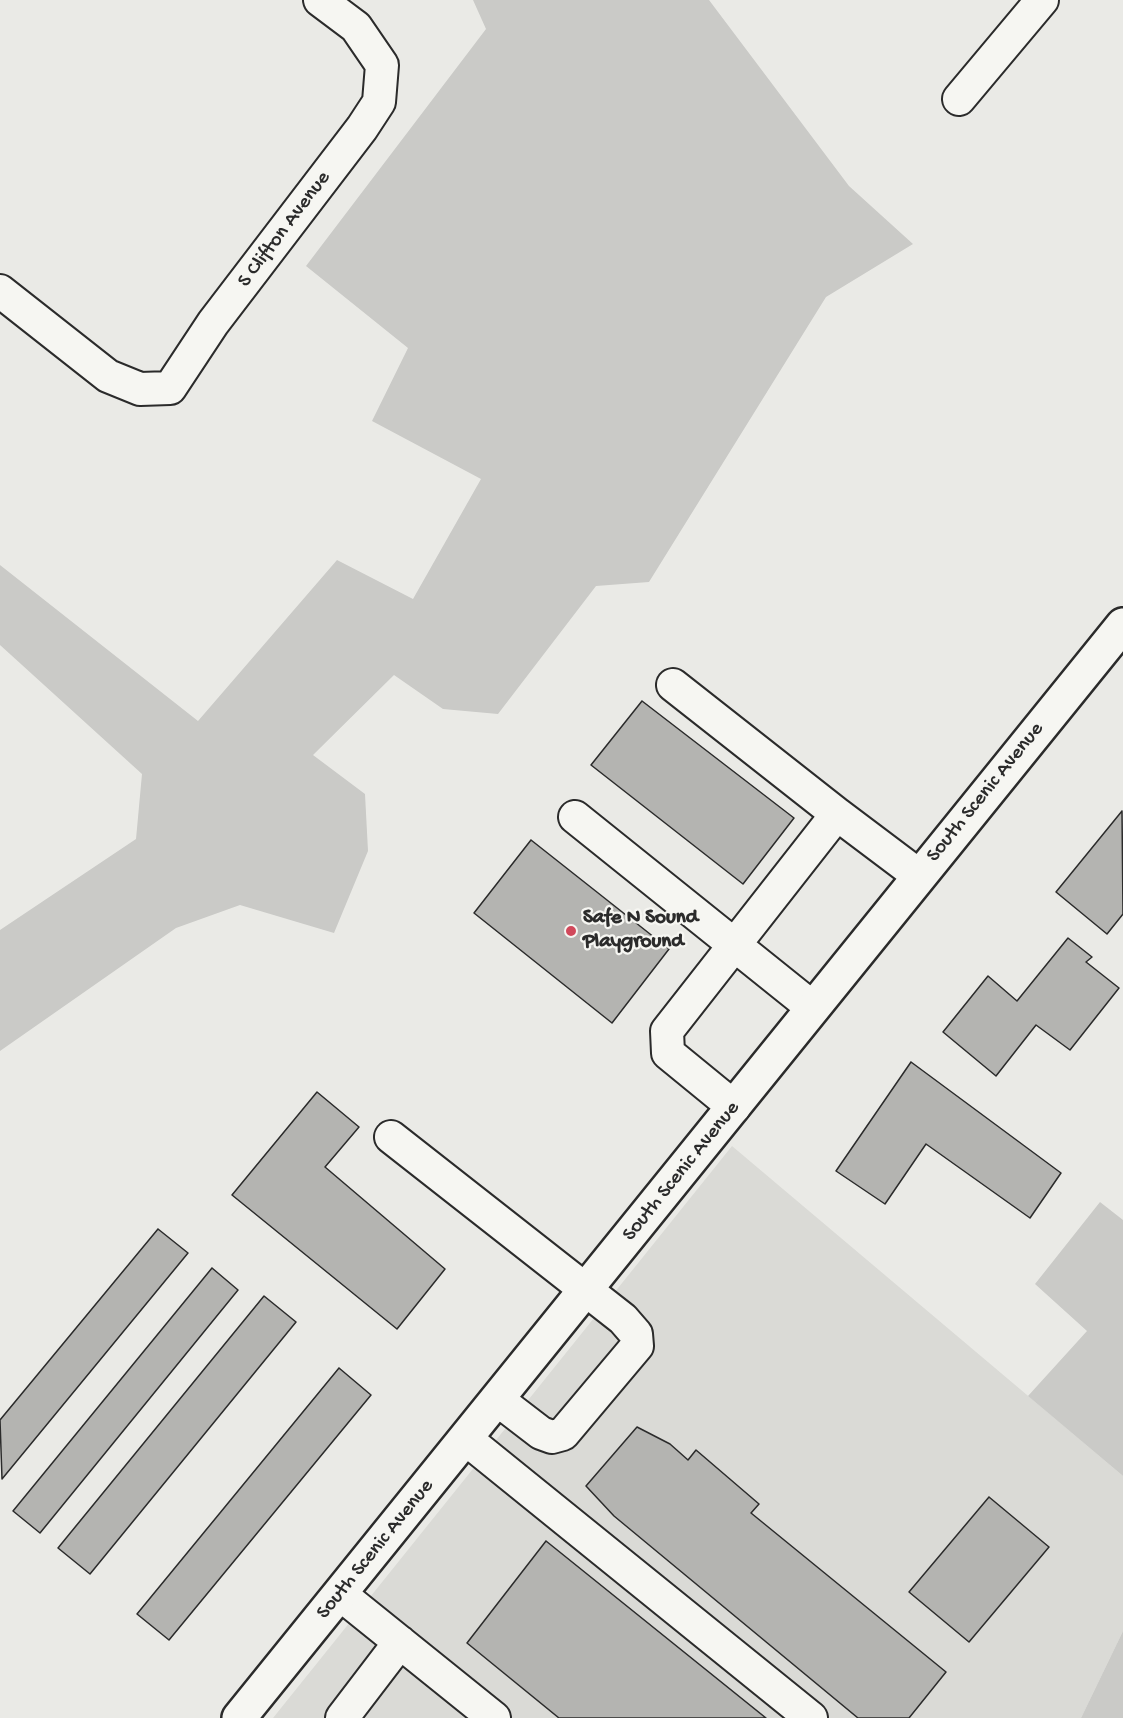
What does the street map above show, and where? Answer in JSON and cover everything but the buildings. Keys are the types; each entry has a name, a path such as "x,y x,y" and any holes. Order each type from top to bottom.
{"main road":[{"name":"South Scenic Avenue","path":"239,1718 586,1291 918,875 1123,625"}],"street":[{"name":"S Clifton Avenue","path":"0,291 108,375 140,389 170,388 213,323 363,128 379,102 381,65 356,27 320,0"},
{"path":"959,99 1042,0"},
{"path":"673,685 918,875"},
{"path":"734,1107 668,1053 666,1031 837,814"},
{"path":"575,817 813,1008"},
{"path":"391,1137 623,1319 636,1334 637,1346 563,1434 552,1437 541,1433 498,1400"},
{"path":"466,1439 812,1718"},
{"path":"340,1594 494,1718"},
{"path":"342,1718 400,1642"}],"shaded area":[{"path":"473,0 709,0 849,186 913,244 826,297 649,582 596,586 498,714 443,709 394,675 313,755 365,794 368,851 334,933 240,905 176,928 0,1051 0,930 136,839 142,774 0,645 0,565 198,721 337,560 413,599 481,479 372,421 408,348 306,266 486,29"},
{"path":"732,1146 1123,1476 1123,1631 1081,1718 273,1718"},
{"path":"1100,1202 1123,1220 1123,1476 1028,1396 1087,1331 1035,1284"},
{"path":"1123,1631 1123,1718 1081,1718"}],"place":[{"name":"Safe N Sound Playground","path":"571,931"}]}
